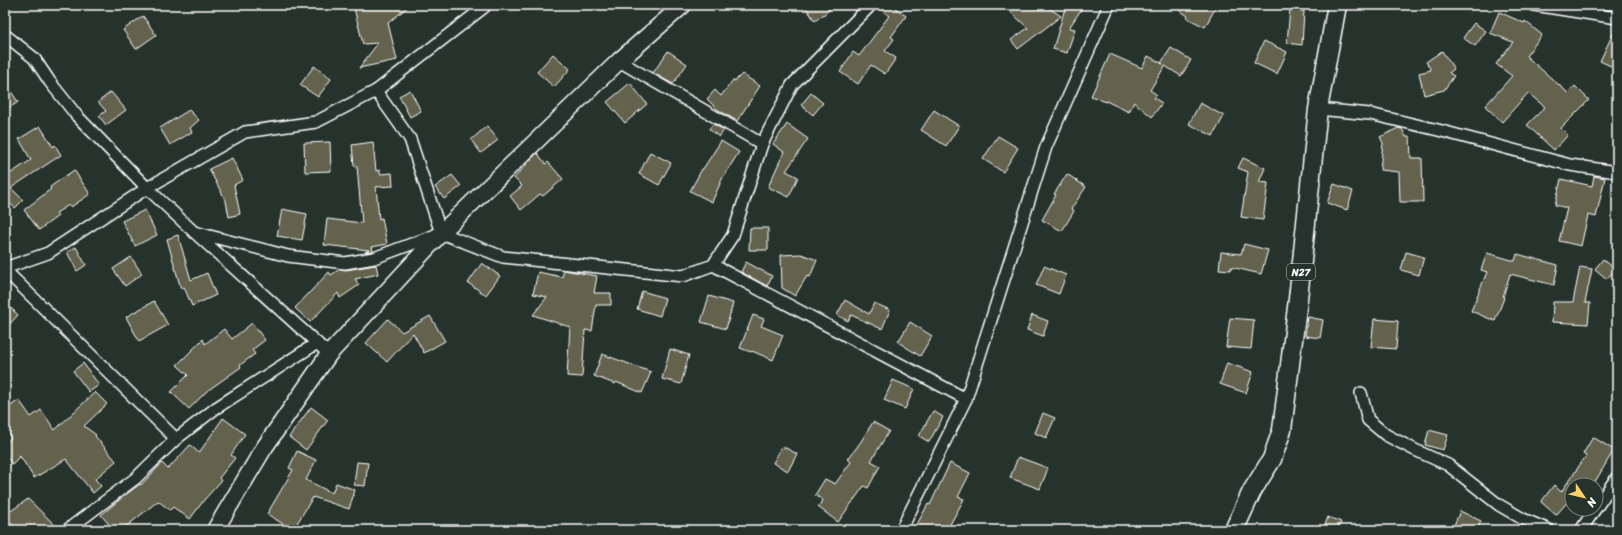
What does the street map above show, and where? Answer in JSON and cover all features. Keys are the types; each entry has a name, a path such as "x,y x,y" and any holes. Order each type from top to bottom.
{"main road":[{"name":"N27","path":"1234,530 1252,491 1272,459 1282,430 1298,299 1318,109 1337,5"}],"street":[{"path":"176,439 5,269 48,253 147,188 245,132 316,122 376,91 486,5"},
{"path":"215,530 264,448 329,354 441,233 619,61 683,5"},
{"path":"194,232 288,256 345,262 374,258 441,233 503,256 683,276 713,265 733,235 762,144 792,85 871,5"},
{"path":"901,530 966,399 1046,147 1109,5"},
{"path":"1534,5 1617,18"},
{"path":"5,35 34,58 50,82 77,116 147,188 329,354"},
{"path":"619,61 762,144"},
{"path":"376,91 410,139 441,233"},
{"path":"1318,109 1370,114 1438,130 1570,166 1617,172"},
{"path":"713,265 966,399"},
{"path":"67,530 136,478 176,439 216,408 317,343"},
{"path":"1361,393 1368,420 1386,435 1448,465 1499,505 1523,519 1549,530"},
{"path":"1604,497 1617,477"},
{"path":"1581,530 1590,517"}],"building":[{"path":"366,5 410,5 388,23 397,60 359,68 378,43 363,44 354,8"},
{"path":"804,5 836,5 815,21"},
{"path":"878,5 892,5 906,16 891,37 894,39 885,51 896,58 885,74 871,65 858,84 840,72 853,52 859,56 889,16 878,7"},
{"path":"1003,5 1044,5 1061,16 1018,49 1011,40 1028,28"},
{"path":"1066,5 1084,5 1069,28 1075,29 1067,53 1053,49"},
{"path":"1172,5 1217,5 1205,27 1187,18 1188,16"},
{"path":"1290,9 1304,11 1302,45 1287,43"},
{"path":"1499,12 1524,23 1525,21 1542,35 1526,56 1568,93 1575,86 1589,100 1561,128 1568,135 1554,150 1527,125 1545,107 1528,93 1502,122 1485,106 1512,76 1496,64 1513,42 1490,33"},
{"path":"143,16 156,35 136,49 123,30"},
{"path":"1474,23 1486,31 1475,46 1463,38"},
{"path":"1617,25 1617,69 1600,61"},
{"path":"1264,41 1287,52 1277,74 1254,63"},
{"path":"1171,48 1191,60 1181,76 1165,66 1150,90 1157,95 1154,98 1162,103 1152,117 1134,102 1129,112 1106,101 1091,96 1110,54 1142,68 1148,56 1161,63"},
{"path":"668,51 687,64 673,84 653,73"},
{"path":"1442,51 1454,69 1449,73 1454,76 1444,90 1424,95 1419,73 1431,70 1426,62"},
{"path":"553,54 570,69 554,87 537,72"},
{"path":"314,66 331,79 318,97 300,85"},
{"path":"742,74 760,86 737,121 717,109 707,99 715,90 721,96 733,80 735,81"},
{"path":"5,82 18,102 5,111"},
{"path":"630,83 647,104 625,123 607,102"},
{"path":"410,90 421,111 410,117 399,96"},
{"path":"111,92 126,110 106,125 99,116 106,111 98,102"},
{"path":"811,93 823,103 813,115 801,105"},
{"path":"1200,103 1224,116 1213,136 1189,124"},
{"path":"189,110 199,120 190,128 192,132 170,145 160,128"},
{"path":"934,110 959,126 946,146 921,130"},
{"path":"713,124 724,130 719,137 709,129"},
{"path":"787,124 808,139 786,171 798,177 789,197 768,187 784,152 773,144"},
{"path":"40,126 53,147 55,145 61,155 11,188 23,200 15,208 5,199 5,177 31,160 19,139"},
{"path":"487,126 498,140 481,153 471,140"},
{"path":"1398,128 1402,129 1406,137 1410,137 1411,158 1422,158 1423,202 1400,202 1399,172 1380,170 1383,143 1380,137"},
{"path":"998,136 1018,148 1003,172 983,159"},
{"path":"721,141 739,152 722,179 712,202 690,191 702,169"},
{"path":"330,142 331,171 305,172 304,143"},
{"path":"373,142 376,171 380,170 380,174 392,173 393,186 376,187 379,219 382,218 387,244 372,247 373,251 365,252 369,250 324,245 327,219 362,223 357,166 354,166 352,145"},
{"path":"650,152 671,163 659,185 639,174"},
{"path":"537,153 546,164 548,162 563,179 543,196 540,194 521,210 510,196 522,186 514,178"},
{"path":"232,158 243,180 234,185 240,214 229,217 226,201 209,169"},
{"path":"1243,158 1265,168 1259,182 1268,183 1263,220 1241,217 1248,172 1238,168"},
{"path":"74,170 90,194 71,207 69,205 56,213 58,216 39,230 24,210 51,189 50,187"},
{"path":"1067,174 1086,187 1071,209 1074,211 1062,231 1042,220 1056,195 1054,194"},
{"path":"452,175 461,186 444,199 435,187"},
{"path":"1594,176 1605,178 1596,217 1588,215 1581,246 1559,241 1567,208 1555,205 1561,179 1592,186"},
{"path":"1334,184 1353,191 1347,210 1327,203"},
{"path":"282,209 307,214 302,240 277,236"},
{"path":"145,210 157,235 135,246 122,221"},
{"path":"750,228 768,228 768,250 749,250"},
{"path":"178,235 191,280 207,273 216,295 192,306 184,287 181,289 167,239"},
{"path":"1244,244 1268,250 1261,274 1231,267 1231,270 1219,269 1221,252 1241,254"},
{"path":"76,247 86,265 77,271 67,252"},
{"path":"1406,252 1424,257 1419,275 1401,270"},
{"path":"1487,253 1515,261 1517,254 1558,265 1554,285 1510,274 1503,297 1504,298 1495,321 1471,311 1487,272 1481,270"},
{"path":"801,254 817,260 810,277 807,276 795,296 782,288 781,255"},
{"path":"131,257 142,274 125,286 113,269"},
{"path":"1603,259 1615,269 1607,279 1595,269"},
{"path":"746,262 772,276 767,286 741,272"},
{"path":"482,263 500,276 486,295 468,283"},
{"path":"376,265 378,274 355,279 359,285 340,298 338,293 310,322 295,308 329,272 331,275 340,269 346,270"},
{"path":"1044,266 1066,275 1059,294 1036,285"},
{"path":"1580,267 1592,269 1585,303 1590,303 1588,324 1552,322 1553,302 1573,302"},
{"path":"564,270 597,276 594,293 611,293 611,305 596,305 592,331 585,330 582,377 567,376 570,327 533,315 547,297 533,294 538,272 562,277"},
{"path":"642,291 665,298 660,316 637,309"},
{"path":"709,296 733,303 726,329 701,322"},
{"path":"845,300 869,314 874,303 890,310 882,329 851,315 848,321 837,315"},
{"path":"154,301 168,325 139,341 126,317"},
{"path":"5,302 18,315 5,329"},
{"path":"753,315 764,319 761,326 783,335 773,360 752,351 751,352 740,348"},
{"path":"1032,315 1048,321 1043,336 1027,330"},
{"path":"430,316 445,341 424,353 413,333 387,362 366,343 388,319 402,332"},
{"path":"1308,317 1323,320 1320,338 1305,336"},
{"path":"1230,318 1254,320 1251,349 1226,347"},
{"path":"1374,319 1398,321 1396,349 1371,347"},
{"path":"910,322 932,336 920,356 898,342"},
{"path":"252,323 265,340 252,350 255,354 240,365 241,367 207,391 189,409 171,392 188,375 177,365 203,339 205,344 224,329 232,339"},
{"path":"670,349 689,355 681,384 662,379"},
{"path":"602,354 651,372 642,393 616,382 615,384 594,376"},
{"path":"83,363 99,385 89,392 73,371"},
{"path":"1227,363 1253,372 1246,393 1220,384"},
{"path":"893,380 914,389 905,409 884,400"},
{"path":"95,392 107,404 84,426 96,435 95,436 116,461 95,479 101,486 93,493 66,459 34,478 20,456 12,464 5,455 5,443 11,438 5,429 5,410 19,400 31,417 41,410 55,430"},
{"path":"311,407 328,420 306,450 289,437"},
{"path":"933,411 943,417 929,442 919,436"},
{"path":"1043,413 1055,418 1046,438 1035,433"},
{"path":"223,418 245,434 231,455 235,458 219,478 221,481 190,519 173,507 170,510 158,501 122,530 114,530 101,515 140,484 141,485 162,463 168,469 190,445 199,453"},
{"path":"873,422 889,431 871,461 880,466 868,488 864,486 838,522 818,507 823,500 815,495 825,479 835,484 851,462 848,459"},
{"path":"1429,430 1448,435 1443,450 1425,445"},
{"path":"1593,437 1614,450 1598,477 1571,477 1586,456 1583,454"},
{"path":"782,446 797,454 788,471 773,463"},
{"path":"297,451 316,460 306,480 332,493 336,483 355,490 349,509 313,497 293,530 267,514 293,470 289,468"},
{"path":"1018,457 1048,468 1040,489 1010,478"},
{"path":"357,462 368,463 365,486 354,485"},
{"path":"950,463 970,473 958,497 964,499 947,530 914,530 928,504 930,505"},
{"path":"1554,485 1561,492 1564,488 1564,506 1556,515 1541,502"},
{"path":"28,499 60,530 45,530 41,526 35,530 16,530 5,515"},
{"path":"1460,511 1481,521 1477,530 1452,530"},
{"path":"1328,517 1341,522 1338,530 1323,530"}]}
